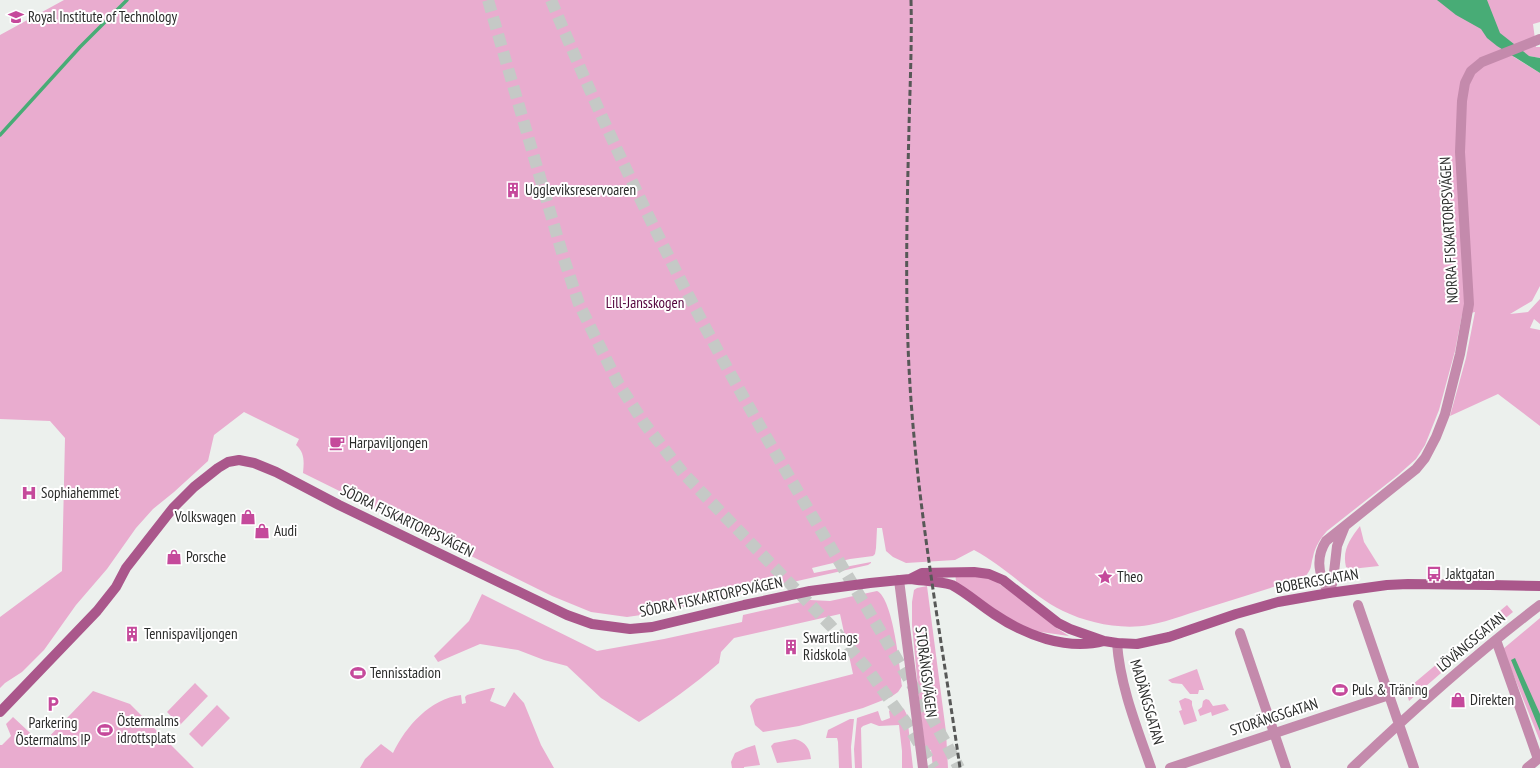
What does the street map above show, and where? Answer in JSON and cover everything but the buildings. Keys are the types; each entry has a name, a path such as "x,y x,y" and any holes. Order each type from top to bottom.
{"street":[{"name":"NORRA FISKARTORPSVÄGEN","path":"1330,593 1323,583 1319,558 1321,549 1326,541 1420,464 1425,458 1436,437 1445,414 1460,354 1469,304 1460,152 1462,101 1465,83 1471,71 1482,62 1540,39"},
{"name":"SÖDRA FISKARTORPSVÄGEN","path":"0,712 97,611 116,587 126,568 173,508 194,487 218,468 232,461 239,460 254,463 276,472 424,547 476,570 567,615 592,624 630,629 652,627 810,591 870,582 905,579"},
{"name":"NORRA FISKARTORPSVÄGEN","path":"1330,593 1337,546 1346,526"},
{"name":"BOBERGSGATAN","path":"905,579 922,573 974,572 989,574 1003,580 1058,623 1070,629 1104,641 1137,644 1169,637 1236,614 1278,602 1330,593 1394,585 1490,584 1540,586"},
{"name":"BOBERGSGATAN","path":"905,579 940,582 956,587 1014,627 1035,635 1069,643 1092,643 1104,641"},
{"name":"STORÄNGSVÄGEN","path":"905,579 923,768"},
{"path":"1358,605 1414,768"},
{"name":"LÖVÄNGSGATAN","path":"1352,768 1399,723 1496,640 1540,605"},
{"path":"1240,633 1286,768"},
{"path":"1496,640 1538,759 1527,768"},
{"name":"MADÄNGSGATAN","path":"1117,643 1118,659 1129,702 1151,768"},
{"name":"STORÄNGSGATAN","path":"1170,768 1389,695"}],"green space":[{"name":"Lill-Jansskogen","path":"64,0 1540,0 1540,22 1533,24 1536,47 1540,47 1540,58 1529,56 1514,57 1540,73 1540,286 1532,301 1510,314 1528,312 1540,299 1540,324 1534,319 1530,328 1540,330 1540,426 1498,394 1450,416 1466,358 1475,312 1462,315 1455,351 1439,410 1425,445 1416,459 1398,475 1327,531 1316,546 1310,569 1305,577 1165,621 1149,625 1127,627 1094,622 1063,611 1040,597 997,564 974,550 955,560 906,563 893,557 886,551 882,528 877,528 876,548 873,556 850,559 812,568 814,573 871,562 868,565 655,613 627,617 591,612 552,596 303,473 304,461 301,451 296,445 299,439 244,412 214,435 208,461 153,509 136,528 107,569 76,605 44,650 22,672 0,688 0,617 62,571 65,438 50,421 0,419 0,35"},
{"path":"1360,526 1364,542 1379,566 1351,569 1346,567 1346,550 1350,540"},
{"path":"955,568 984,573 1035,609 1055,627 1069,636 1034,631 1011,620 956,583"},
{"path":"927,586 946,732 948,768 933,768 931,750 925,749 920,709 912,625 912,602 914,590"},
{"path":"877,591 883,596 895,635 902,686 898,692 891,697 863,708 799,726 763,732 755,725 750,706 756,699 853,674 840,614 734,638 721,652 719,663 680,694 639,722 601,698 567,666 544,660 518,650 480,644 438,662 434,656 469,621 482,594 597,651 664,639 742,622 743,615 810,600 830,601"},
{"path":"1507,605 1513,612 1477,641 1471,635"},
{"path":"1540,618 1540,741 1503,649"},
{"path":"1463,642 1472,646 1409,701 1406,690"},
{"path":"1197,669 1204,690 1199,690 1198,694 1190,694 1182,684 1172,683 1168,680"},
{"path":"195,683 208,696 180,725 167,712"},
{"path":"495,688 490,701 505,707 514,692 524,703 541,745 554,768 360,768 365,759 381,744 393,753 398,743 412,724 429,708 439,702 461,695 462,704 466,703 465,697 467,695"},
{"name":"Östermalms idrottsplats","path":"93,691 130,704 194,768 0,768 0,745 2,745 11,736 6,724 13,717 42,744"},
{"path":"1185,698 1192,701 1197,721 1184,725 1179,711 1182,710 1179,701"},
{"path":"1206,699 1209,700 1213,706 1225,704 1229,710 1212,716 1211,712 1200,716 1198,710 1202,707 1203,701"},
{"path":"217,705 230,718 202,747 189,734"},
{"path":"900,707 904,709 907,715 913,768 902,768 899,725 879,726 871,723 861,728 862,768 855,768 854,749 857,718 878,711 882,721 890,718 889,711 891,709 894,712 900,710"},
{"path":"850,719 854,719 851,747 852,768 839,768 837,738 826,738 828,730"},
{"path":"795,739 807,746 811,759 777,763 771,746 774,743"},
{"path":"755,745 760,765 744,768 732,768 731,762 735,753"}],"shaded area":[{"path":"1437,0 1487,0 1500,33 1529,56 1540,58 1540,73 1497,46 1487,38 1481,29 1456,15"},
{"path":"1515,658 1540,714 1540,731 1511,660"}],"waterway":[{"path":"0,135 80,47 127,0"}],"tunnel":[{"path":"488,0 563,256 579,304 618,383 644,423 683,473 831,626 869,671 907,724 934,768"},
{"path":"551,0 619,155 694,306 764,433 931,716 959,768"}],"railway":[{"path":"911,0 907,308 912,418 923,519 960,768"}],"place":[{"name":"Royal Institute of Technology","path":"16,17"},
{"name":"Uggleviksreservoaren","path":"513,190"},
{"name":"Harpaviljongen","path":"337,443"},
{"name":"Sophiahemmet","path":"29,493"},
{"name":"Volkswagen","path":"248,517"},
{"name":"Audi","path":"262,531"},
{"name":"Porsche","path":"174,557"},
{"name":"Jaktgatan","path":"1434,574"},
{"name":"Theo","path":"1105,577"},
{"name":"Tennispaviljongen","path":"132,634"},
{"name":"Swartlings Ridskola","path":"791,647"},
{"name":"Tennisstadion","path":"358,673"},
{"name":"Puls & Träning","path":"1340,690"},
{"name":"Direkten","path":"1458,700"},
{"name":"Parkering Östermalms IP","path":"53,704"},
{"name":"Östermalms idrottsplats","path":"105,730"}]}
